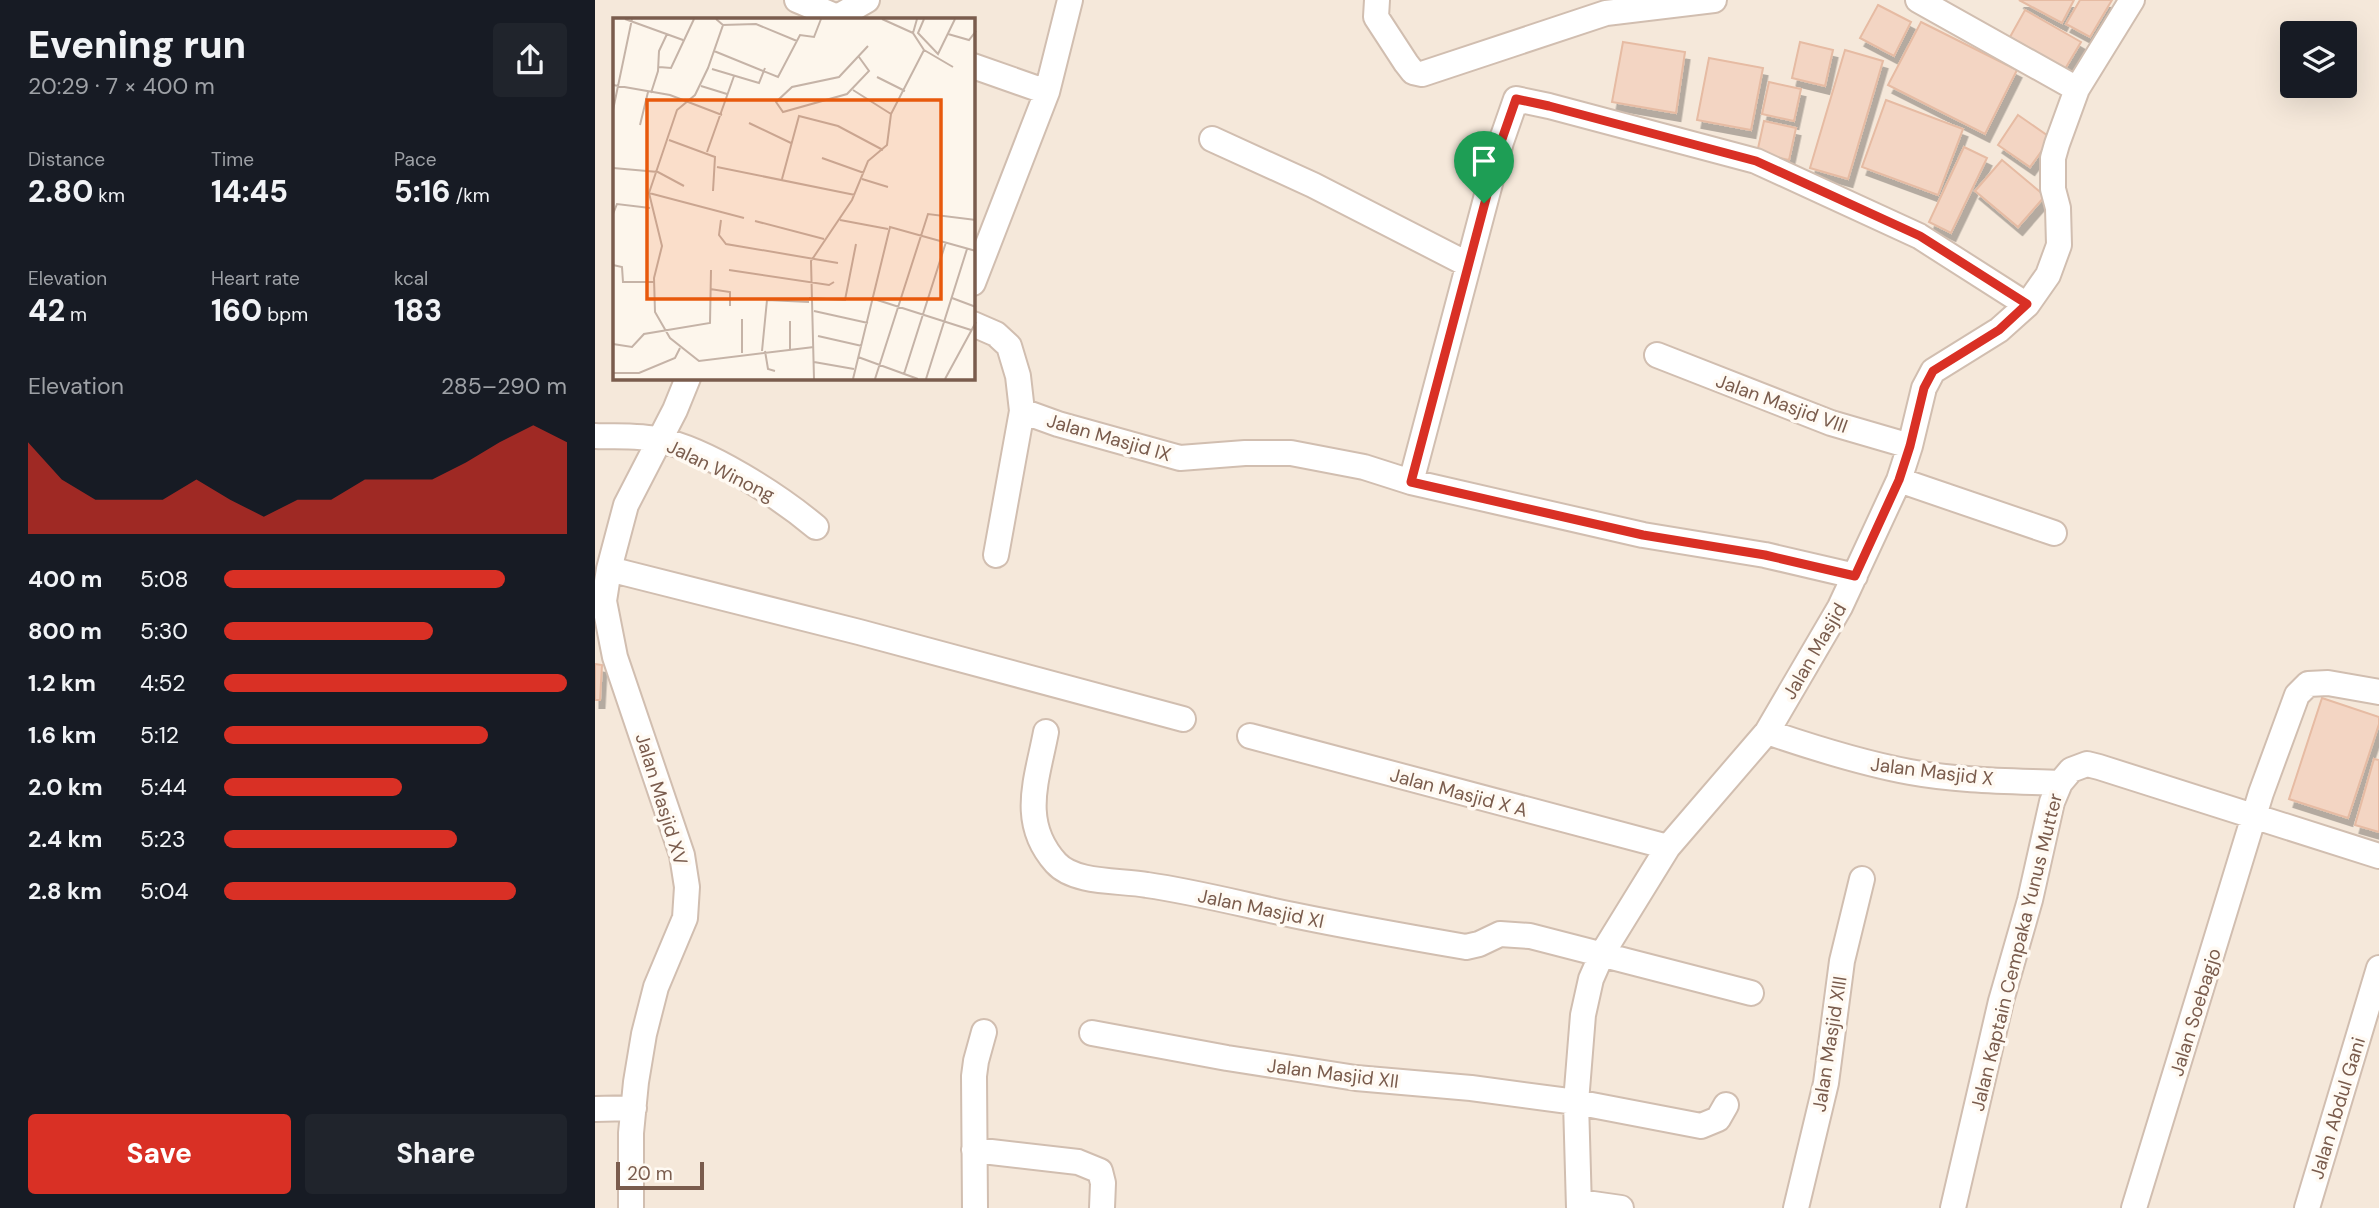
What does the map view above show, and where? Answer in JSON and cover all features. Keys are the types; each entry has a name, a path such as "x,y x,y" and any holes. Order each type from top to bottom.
{"street":[{"path":"797,0 836,18"},
{"path":"840,18 867,0"},
{"path":"975,278 1047,92 1070,0"},
{"path":"1377,0 1376,17 1413,72 1422,74 1604,6 1714,0"},
{"path":"1918,0 2077,89"},
{"name":"Jalan Masjid","path":"1579,1205 1576,1102 1583,1016 1591,979 1602,954 1668,847 1767,732 1840,607 1899,480 1924,388 1933,371 1999,330 2027,304 2048,275 2059,245 2053,158 2077,89 2133,0"},
{"path":"975,67 1047,92"},
{"path":"1411,482 1456,317 1467,264 1501,142 1516,99 1756,161 1920,236 2027,304"},
{"path":"1212,139 1313,186 1467,264"},
{"path":"975,325 996,334 1009,346 1018,376 1022,411 996,555"},
{"name":"Jalan Masjid VIII","path":"1657,355 1831,423 1910,446"},
{"name":"Jalan Winong","path":"660,440 687,380"},
{"name":"Jalan Masjid IX","path":"1022,411 1058,424 1180,458 1291,453 1364,467 1411,482 1643,535 1765,555 1855,576"},
{"name":"Jalan Winong","path":"595,436 660,440 689,450 789,504 816,527"},
{"name":"Jalan Masjid XV","path":"631,1208 634,1108 644,1034 656,987 685,918 687,887 682,856 605,657 604,601 609,569 626,505 660,440"},
{"path":"1899,480 2054,533"},
{"path":"609,569 859,632 1183,719"},
{"name":"Jalan Soebagjo","path":"2134,1208 2255,815 2297,695 2308,684 2328,683 2379,692"},
{"name":"Jalan Masjid XI","path":"1046,732 1033,805 1033,822 1036,833 1056,863 1071,874 1148,885 1335,924 1466,947 1500,934 1530,936 1751,993"},
{"name":"Jalan Masjid X","path":"1767,732 1863,763 1913,773 2060,783"},
{"name":"Jalan Masjid X A","path":"1250,736 1668,847"},
{"name":"Jalan Kaptain Cempaka Yunus Mutter","path":"1959,1206 2001,1001 2031,900 2052,802 2060,783 2071,770 2087,764 2379,856"},
{"name":"Jalan Masjid XIII","path":"1796,1208 1826,1083 1842,961 1862,879"},
{"name":"Jalan Abdul Gani","path":"2307,1208 2379,968"},
{"path":"975,1208 974,1076 975,1061 984,1032"},
{"name":"Jalan Masjid XII","path":"1092,1034 1356,1078 1471,1088 1576,1102 1700,1126 1718,1119 1726,1105"},
{"path":"595,1109 634,1108"},
{"path":"974,1150 1078,1162 1090,1166 1100,1171 1103,1183 1102,1208"},
{"path":"1579,1205 1621,1208"}],"shaded area":[{"path":"595,0 2379,0 2379,1208 595,1208"}],"building":[{"path":"2019,0 2074,0 2062,23"},
{"path":"2080,0 2112,0 2090,37 2066,24"},
{"path":"1878,5 1911,22 1894,56 1860,38"},
{"path":"2025,10 2081,42 2065,69 2010,37"},
{"path":"1921,22 2017,70 1985,134 1888,85"},
{"path":"1623,42 1685,52 1676,113 1612,102"},
{"path":"1800,42 1833,50 1825,86 1792,78"},
{"path":"1845,50 1883,61 1848,179 1810,168"},
{"path":"1709,58 1763,68 1751,130 1697,120"},
{"path":"1769,82 1801,89 1794,121 1762,114"},
{"path":"1886,100 1963,129 1938,195 1862,167"},
{"path":"2018,115 2051,138 2030,167 1998,145"},
{"path":"1764,121 1796,128 1789,160 1757,153"},
{"path":"1964,147 1987,158 1951,233 1929,222"},
{"path":"2002,160 2045,196 2018,227 1975,191"},
{"path":"595,664 602,665 600,700 595,700"},
{"path":"2322,698 2379,717 2348,818 2289,799"},
{"path":"2374,759 2379,760 2379,832 2355,825"}],"route":[{"path":"1516,99 1756,161 1920,236 2027,304 1999,330 1933,371 1924,388 1899,480 1855,576 1765,555 1643,535 1411,482 1484,203 1516,99"}]}
